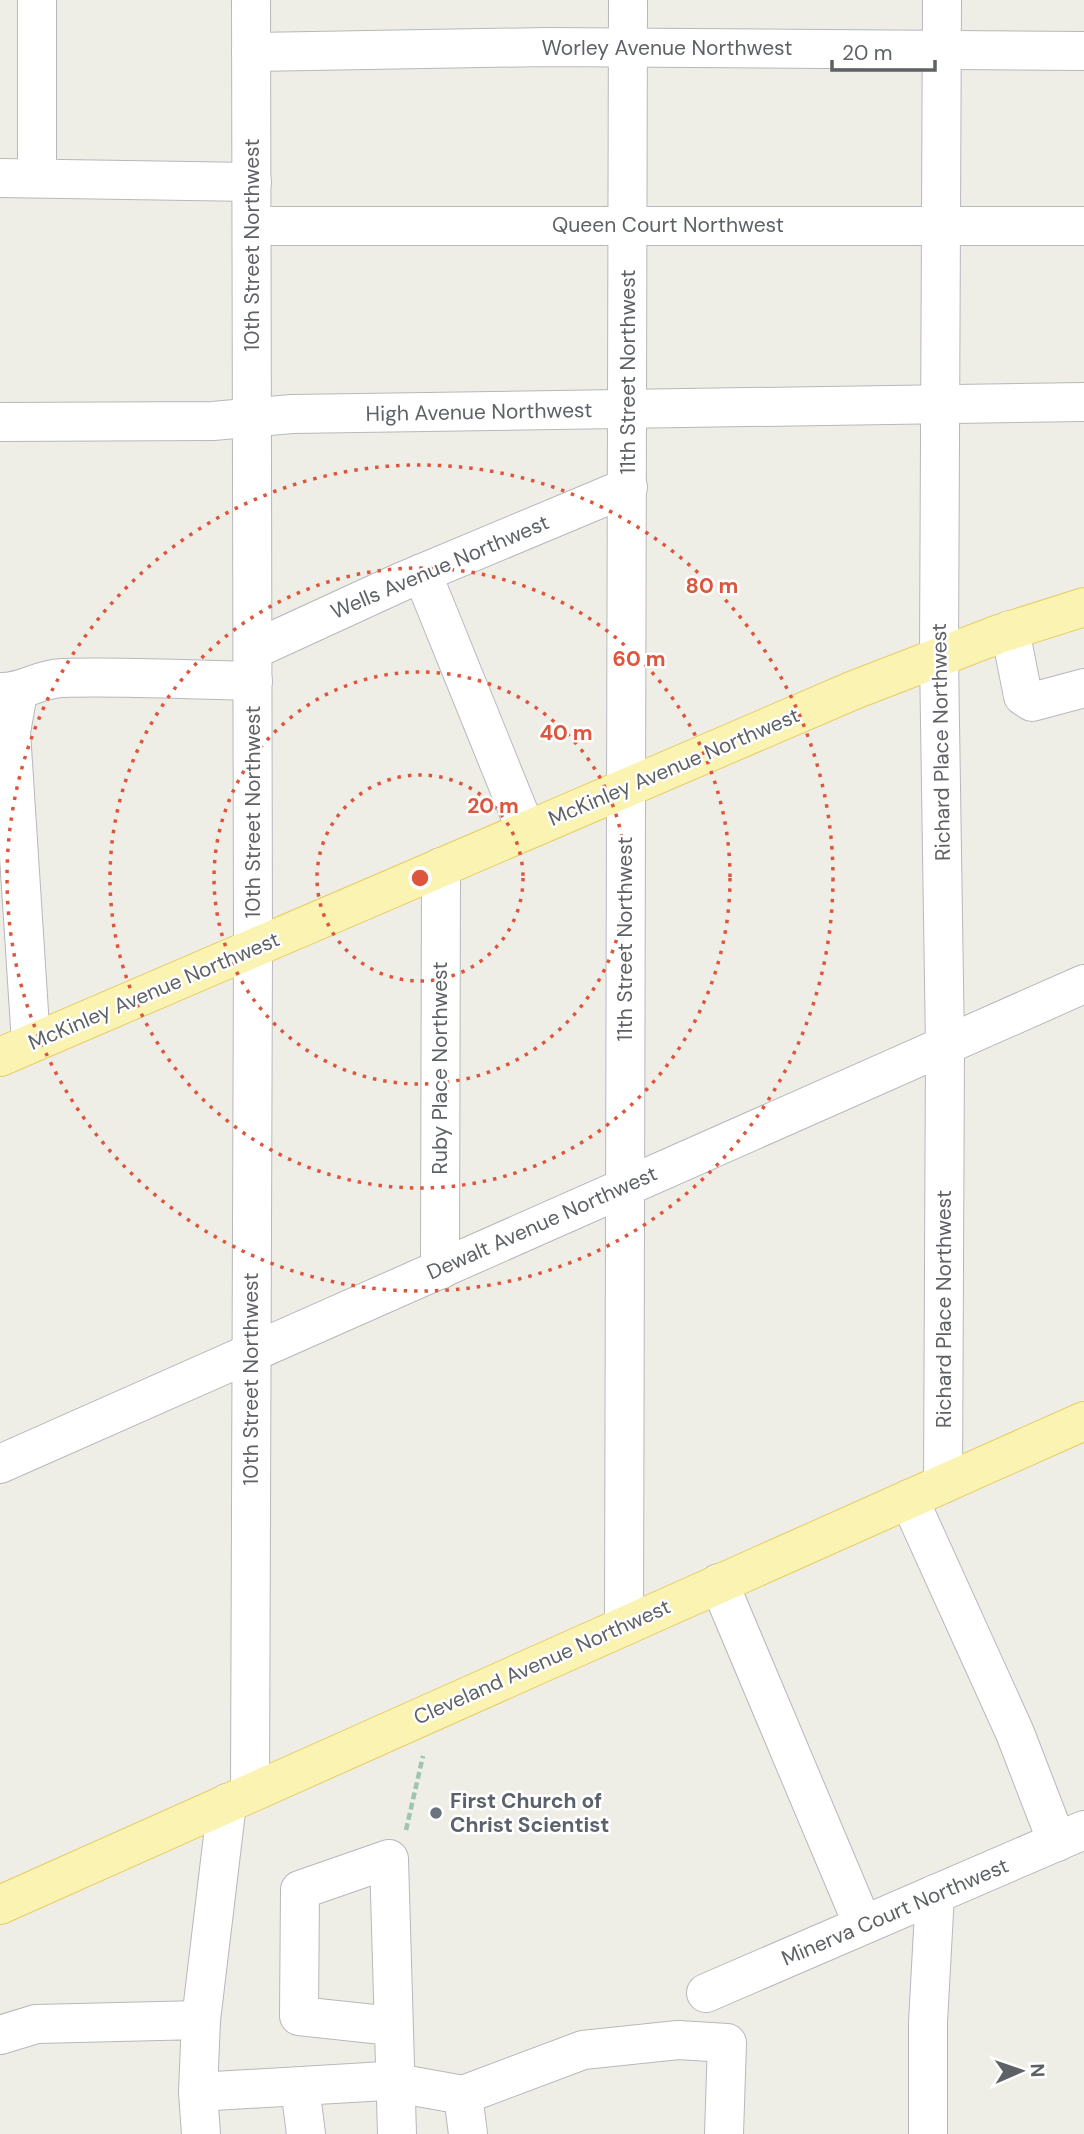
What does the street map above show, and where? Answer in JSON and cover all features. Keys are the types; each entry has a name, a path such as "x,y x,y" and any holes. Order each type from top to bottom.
{"main road":[{"name":"McKinley Avenue Northwest","path":"15,1050 253,950 526,830 939,657 1010,630 1084,607"},
{"name":"Cleveland Avenue Northwest","path":"0,1905 1084,1421"}],"street":[{"path":"37,0 18,178 252,182"},
{"name":"10th Street Northwest","path":"201,2134 198,2092 201,2020 238,1798 251,1353 251,0"},
{"name":"11th Street Northwest","path":"624,1626 628,0"},
{"name":"Richard Place Northwest","path":"942,0 939,657 945,1047 943,1484"},
{"name":"Worley Avenue Northwest","path":"251,52 628,48 1084,51"},
{"name":"Queen Court Northwest","path":"252,226 1084,226"},
{"name":"High Avenue Northwest","path":"0,422 252,418 292,414 1084,402"},
{"name":"Wells Avenue Northwest","path":"9,693 30,684 62,678 253,666 422,573 628,486"},
{"path":"422,573 526,830"},
{"path":"1010,630 1023,696 1032,702 1084,688"},
{"path":"9,693 15,1050"},
{"name":"Ruby Place Northwest","path":"440,1270 441,867"},
{"name":"Dewalt Avenue Northwest","path":"0,1464 440,1270 624,1185 1084,984"},
{"path":"909,1499 1015,1733 1071,1836"},
{"path":"719,1583 863,1926"},
{"name":"Minerva Court Northwest","path":"706,1993 1071,1836"},
{"path":"392,2026 299,2016 300,1890 388,1859 392,2026 393,2082 397,2134"},
{"path":"928,2134 928,2022 935,1894"},
{"path":"0,2035 36,2024 201,2020"},
{"path":"198,2092 393,2082 463,2095 583,2050 678,2040 727,2043 724,2134"},
{"path":"300,2087 306,2134"},
{"path":"463,2095 468,2134"}],"path":[{"path":"388,1859 406,1829 424,1754 417,1718"}],"place":[{"name":"First Church of Christ Scientist","path":"436,1813"}]}
